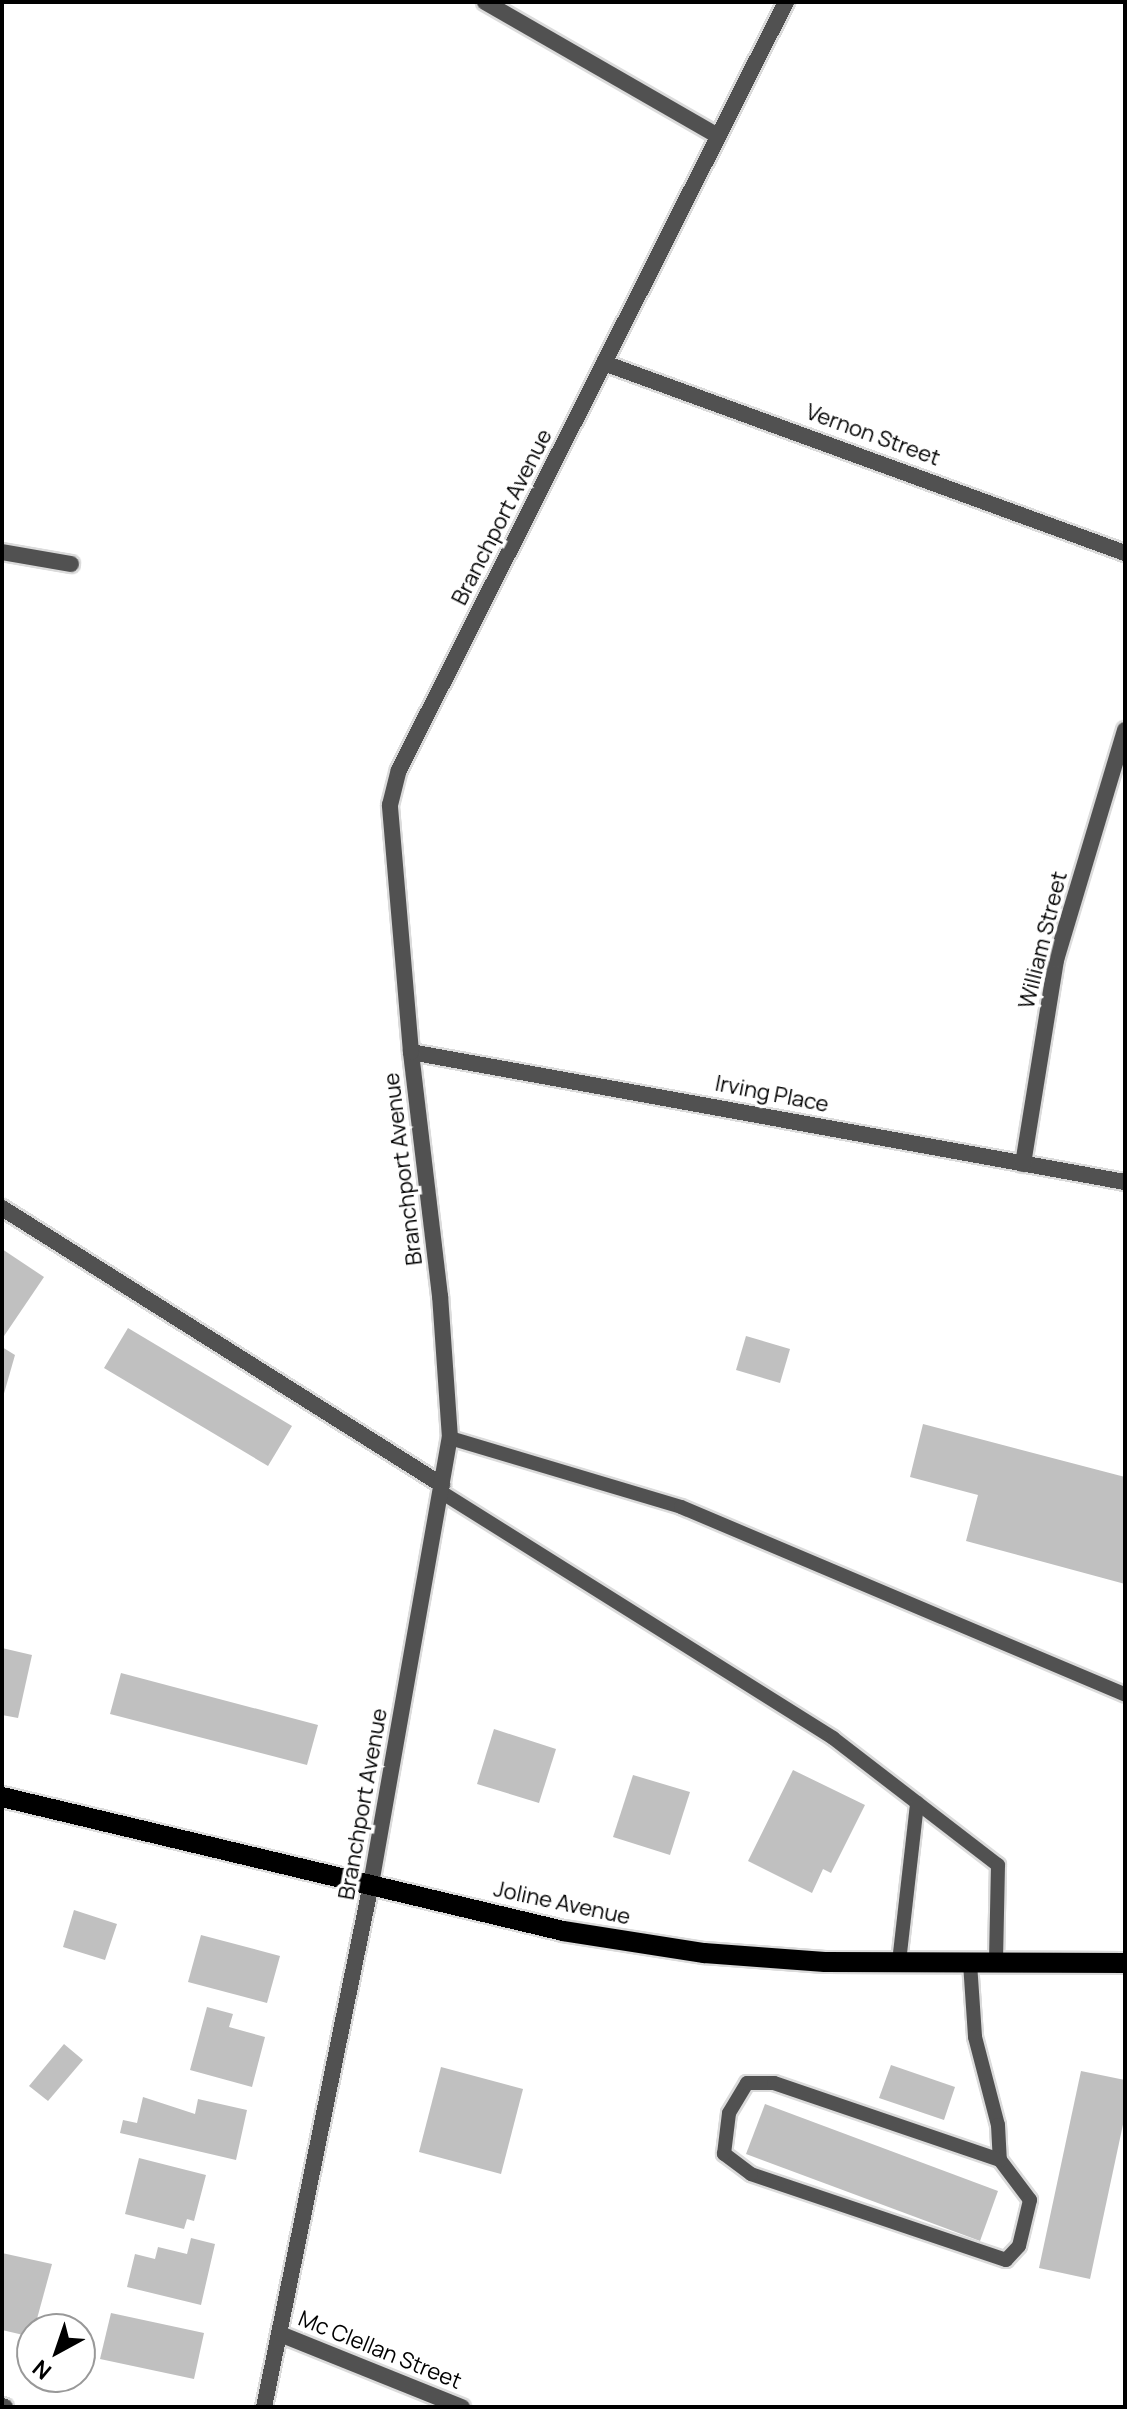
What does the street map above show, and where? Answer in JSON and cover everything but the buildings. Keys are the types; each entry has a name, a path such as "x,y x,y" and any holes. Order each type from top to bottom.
{"main road":[{"name":"Joline Avenue","path":"2,1797 563,1931 704,1953 899,1962 1125,1963"}],"street":[{"path":"485,2 718,136"},
{"name":"Branchport Avenue","path":"264,2407 371,1884 450,1438 440,1296 389,830 399,770 786,2"},
{"name":"Vernon Street","path":"604,363 1125,553"},
{"path":"2,552 71,564"},
{"name":"William Street","path":"1023,1164 1056,960 1125,730"},
{"name":"Irving Place","path":"411,1052 1125,1182"},
{"path":"2,1208 441,1488"},
{"name":"Mc Clellan Street","path":"280,2334 462,2407"}],"lane":[{"path":"450,1438 681,1507 1125,1695"},
{"path":"441,1488 833,1738 998,1865 996,1963"},
{"path":"899,1962 917,1803"},
{"path":"970,1963 975,2037 998,2125 1000,2160 1030,2200 1019,2246 1006,2260 751,2174 724,2154 729,2113 747,2083 774,2083 1000,2160"}]}
